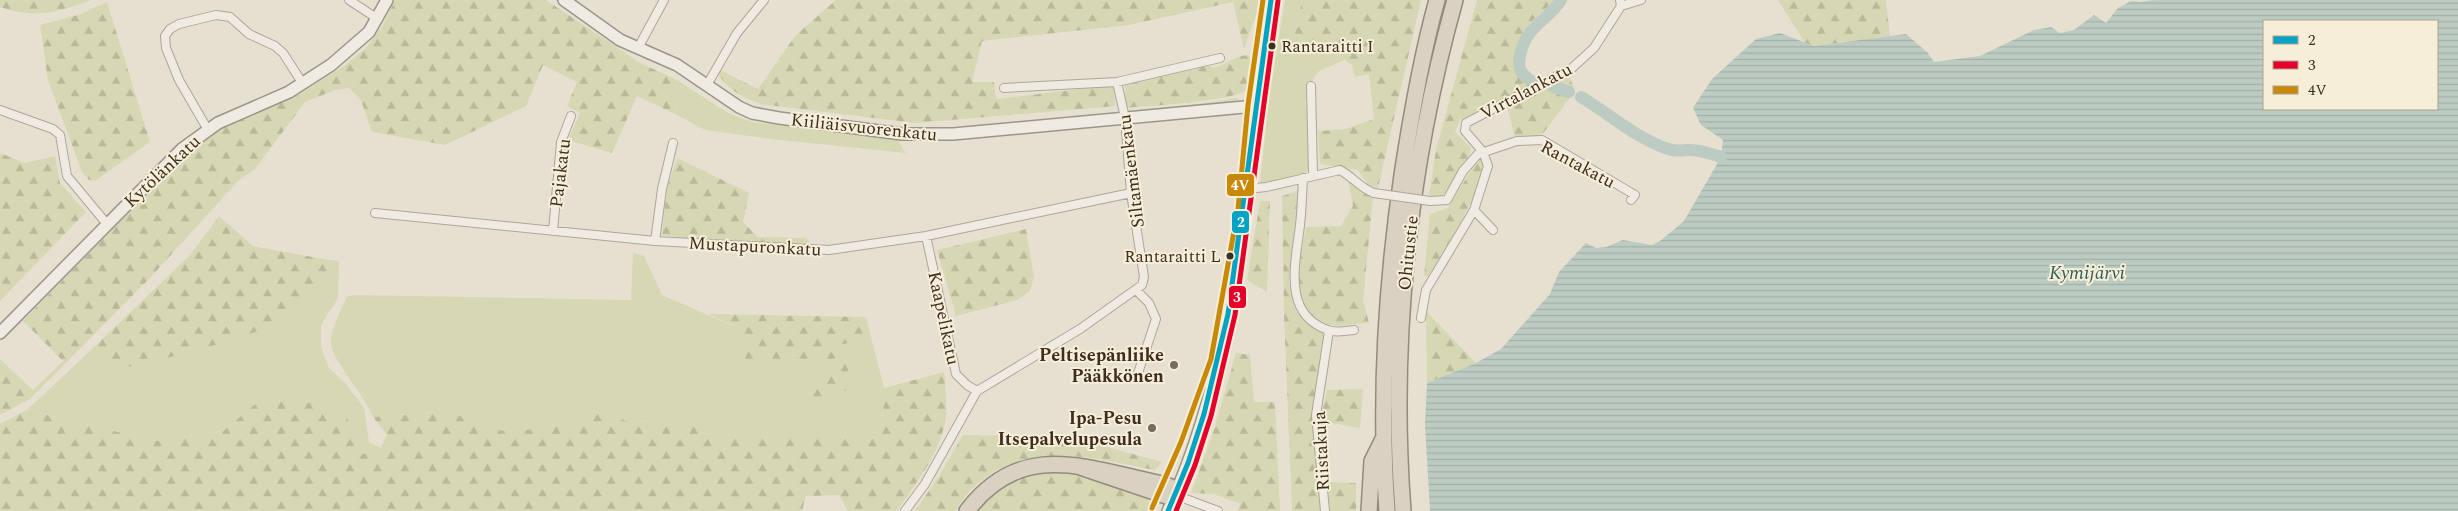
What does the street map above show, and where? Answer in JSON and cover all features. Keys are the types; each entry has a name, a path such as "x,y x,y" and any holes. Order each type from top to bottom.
{"highway":[{"name":"Ohitustie","path":"1387,511 1384,381 1387,306 1395,223 1411,114 1437,0"},
{"name":"Ohitustie","path":"1403,511 1399,389 1409,242 1426,117 1455,0"},
{"path":"1369,511 1372,461 1385,435"},
{"path":"967,511 995,482 1024,468 1051,463 1080,467 1170,497"}],"street":[{"path":"349,0 378,19"},
{"name":"Kytölänkatu","path":"0,333 182,149 208,130 303,84 346,54 369,32 387,0"},
{"path":"638,48 664,0"},
{"path":"707,85 737,33 764,0"},
{"path":"1159,511 1170,497 1206,414 1218,361 1237,266 1248,189 1255,106 1271,0"},
{"path":"1620,3 1641,0"},
{"name":"Kiiliäisvuorenkatu","path":"571,2 620,40 677,65 728,101 752,113 902,134 952,134 1255,106"},
{"name":"Virtalankatu","path":"1483,152 1465,131 1466,123 1572,68 1594,48 1620,3"},
{"path":"208,130 179,80 166,48 165,36 170,29 179,24 216,14 230,17 250,34 283,52 303,84"},
{"path":"1004,88 1118,82 1220,58"},
{"name":"Siltamäenkatu","path":"1118,82 1125,118 1131,193 1144,277 1142,285 1136,290"},
{"path":"1311,86 1313,175"},
{"path":"0,110 53,129 60,135 67,176 107,224"},
{"name":"Pajakatu","path":"554,231 561,142 571,116"},
{"name":"Rantakatu","path":"1483,152 1517,141 1542,140 1635,195 1631,200"},
{"path":"655,241 662,189 673,143"},
{"path":"1248,189 1340,170 1351,175 1363,188 1374,193 1430,201 1446,200 1467,166 1483,152 1488,166 1474,210 1426,290 1421,318"},
{"path":"1303,178 1293,278 1294,286 1304,312 1316,325 1329,331 1354,330"},
{"name":"Mustapuronkatu","path":"375,213 655,241 830,250 926,236 1131,193"},
{"path":"1474,210 1493,230"},
{"name":"Kaapelikatu","path":"926,236 956,374 967,385 977,391"},
{"path":"905,511 925,484 977,391 1080,329 1136,290 1149,303 1156,319 1136,379"},
{"name":"Riistakuja","path":"1325,511 1316,415 1329,331"},
{"path":"1170,497 1218,511"}],"green space":[{"path":"0,0 91,0 46,13 24,13 0,7"},
{"path":"395,0 546,0 640,63 677,80 675,114 637,96 612,153 568,140 580,113 567,106 577,82 543,65 526,106 445,145 372,132 361,100 349,88 335,90 305,102 255,169 238,181 148,280 30,399 0,415 0,359 33,390 63,361 23,321 178,162 216,130 299,95 345,65 366,48 383,25"},
{"path":"836,0 1260,0 1260,3 1244,49 1233,2 1129,25 982,41 972,82 994,82 996,99 1114,85 1115,106 915,123 760,104 742,96 723,81 719,75 720,70 758,89 795,36"},
{"path":"1285,0 1302,0 1294,38 1338,49 1345,60 1319,71 1309,84 1305,103 1308,115 1311,166 1306,172 1263,184 1260,183 1269,99"},
{"path":"1302,0 1421,0 1378,188 1369,186 1358,170 1320,164 1318,131 1346,129 1374,119 1369,74 1355,77 1352,65 1345,60 1338,49 1294,38"},
{"path":"1477,0 1555,0 1529,24 1518,44 1515,73 1532,85 1460,120 1455,132 1471,148 1467,162 1459,175 1440,198 1429,195 1436,150"},
{"path":"1778,0 1886,0 1890,36 1814,46 1805,43"},
{"path":"107,2 150,142 95,181 89,180 82,172 48,80 40,25 81,14"},
{"path":"1247,55 1255,61 1252,76 1246,90 1239,94 1208,100 1126,108 1125,83 1205,64 1214,68"},
{"path":"1569,75 1575,91 1544,132 1537,138 1515,138 1507,106"},
{"path":"677,80 728,113 752,122 897,139 906,153 705,130 675,114"},
{"path":"1239,99 1230,103 1135,115 1135,110"},
{"path":"0,153 25,163 55,156 60,183 86,212 0,301"},
{"path":"677,158 749,193 743,222 758,237 805,238 810,242 810,246 719,242 662,235 667,188"},
{"path":"1478,159 1483,161 1476,190 1453,236 1428,276 1424,276 1430,214 1448,208"},
{"path":"1348,180 1359,190 1373,198 1363,300 1369,323 1331,325 1314,317 1306,308 1301,296 1299,282 1301,253 1306,227 1341,226 1353,206"},
{"path":"1299,191 1289,282 1296,312 1327,337 1313,422 1320,473 1321,511 1292,511 1284,315 1282,196"},
{"path":"1260,201 1270,201 1267,292 1247,280"},
{"path":"219,216 253,246 329,260 325,279 265,329 196,351 124,368 90,351 190,255"},
{"path":"1026,229 1034,277 1030,291 1017,300 956,316 937,250"},
{"path":"633,253 644,256 662,295 735,327 746,362 822,358 827,381 854,388 840,345 871,337 884,388 883,431 840,438 778,438 704,433 690,423 626,421 605,410 571,423 513,432 490,429 448,411 373,417 333,351 331,338 334,326 347,297 353,295 631,300"},
{"path":"329,260 339,261 338,298 321,325 321,347 329,368 346,384 364,408 369,442 381,448 360,455 347,417 259,401 223,431 155,441 27,410 90,351 124,368 325,279"},
{"path":"1426,311 1476,363 1427,383"},
{"path":"709,314 866,317 871,337 840,345 854,388 814,399 810,387 827,380 821,358 746,362 735,327"},
{"path":"1236,353 1250,355 1254,402 1275,402 1280,511 1238,511 1240,504 1214,494 1191,493 1213,433"},
{"path":"944,372 946,415 940,441 928,466 897,511 848,511 839,495 806,496 802,511 0,511 0,424 27,410 155,441 223,431 259,401 321,403 347,417 360,455 381,448 387,435 373,417 448,411 490,429 513,432 571,423 605,410 626,421 690,423 704,433 778,438 840,438 883,431 884,388"},
{"path":"1363,389 1360,428 1320,421 1327,390"},
{"path":"963,435 1071,437 1162,462 1155,470 1074,456 1034,458 1014,463 989,475 968,493 956,511 915,511 939,476"},
{"path":"1057,472 1079,474 1145,497 1151,504 1152,511 977,511 993,493 1012,481 1033,475"},
{"path":"1327,482 1356,483 1356,511 1330,511"}],"water":[{"name":"Kymijärvi","path":"2458,0 2458,511 1430,511 1425,424 1427,383 1476,363 1501,349 1550,294 1559,272 1586,243 1596,248 1606,247 1623,240 1652,245 1660,241 1684,221 1721,157 1723,140 1701,125 1693,108 1712,79 1756,39 1780,33 1814,46 1906,34 1928,53 1934,62 1980,56 2034,30 2051,27 2060,33 2074,30 2094,15 2106,23 2118,8 2131,1"}],"waterway":[{"path":"1533,82 1520,69 1519,61 1523,46 1532,30 1550,14 1561,0"},
{"path":"1552,86 1569,92"},
{"path":"1581,97 1645,139 1656,144 1671,150 1706,152 1721,157"}],"transit line":[{"name":"4V","path":"1152,508 1181,442 1211,359 1238,209 1248,105 1263,0"},
{"name":"2","path":"1168,511 1188,463 1204,414 1228,314 1271,0"},
{"name":"3","path":"1176,511 1195,465 1211,416 1235,315 1278,1"}],"place":[{"name":"Rantaraitti I","path":"1272,46"},
{"name":"Rantaraitti L","path":"1230,256"},
{"name":"Peltisepänliike Pääkkönen","path":"1174,365"},
{"name":"Ipa-Pesu Itsepalvelupesula","path":"1152,428"}]}
